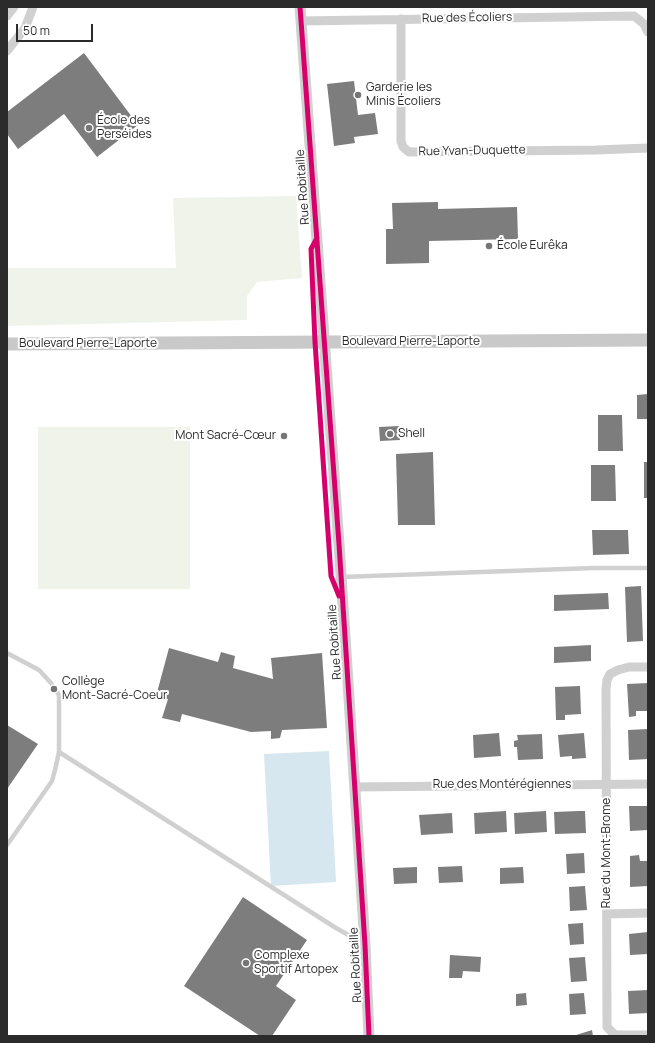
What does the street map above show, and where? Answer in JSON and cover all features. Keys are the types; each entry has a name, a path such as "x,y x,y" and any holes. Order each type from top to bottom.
{"main road":[{"name":"Boulevard Pierre-Laporte","path":"7,344 648,340"}],"street":[{"path":"7,16 14,7"},
{"path":"7,51 26,28 33,7"},
{"name":"Rue Robitaille","path":"300,7 341,576 365,944 369,1036"},
{"name":"Rue des Écoliers","path":"301,21 634,16 644,24 648,32"},
{"name":"Rue Yvan-Duquette","path":"401,19 401,141 403,147 409,152 648,148"},
{"name":"Rue du Mont-Brome","path":"648,667 629,667 618,670 610,674 607,680 607,1027 615,1035 648,1035"},
{"name":"Rue des Montérégiennes","path":"355,787 648,784"},
{"path":"607,914 648,913"}],"lane":[{"path":"341,576 586,568 648,568"},
{"path":"7,653 39,670 51,683 59,695 59,752 52,780 7,845"},
{"path":"59,752 336,928 365,944"}],"shaded area":[{"path":"296,196 302,278 257,282 247,296 247,320 7,326 8,268 176,268 173,198"},
{"path":"38,427 190,427 190,589 38,589"},
{"path":"329,751 336,882 271,886 264,754"}],"building":[{"path":"84,53 138,125 97,157 64,114 18,149 7,134 7,112"},
{"path":"354,81 358,115 375,113 378,134 354,137 355,143 334,146 327,84"},
{"path":"438,202 438,209 517,207 518,239 429,241 429,263 386,264 386,229 393,229 392,203"},
{"path":"648,394 648,419 637,419 637,395"},
{"path":"598,415 622,415 623,451 598,451"},
{"name":"Shell","path":"399,426 400,440 380,441 379,427"},
{"path":"433,452 435,525 398,525 396,454"},
{"path":"644,462 648,462 648,498 644,498"},
{"path":"591,465 615,465 616,501 591,501"},
{"path":"592,530 628,530 629,554 593,555"},
{"path":"641,586 643,641 627,642 625,587"},
{"path":"608,593 609,609 554,611 554,595"},
{"path":"591,645 591,661 554,663 554,647"},
{"path":"169,648 218,662 221,652 235,656 233,668 273,679 271,658 322,653 327,728 282,730 280,738 271,739 271,731 251,732 182,714 180,722 162,718 168,699 155,700"},
{"path":"648,683 648,711 636,711 636,716 629,717 627,684"},
{"path":"580,686 581,714 565,715 565,720 556,720 555,687"},
{"path":"7,725 38,744 7,789"},
{"path":"648,729 648,759 629,760 628,730"},
{"path":"499,733 501,756 474,758 473,735"},
{"path":"584,733 586,758 572,759 572,756 560,757 558,735"},
{"path":"542,734 543,759 518,760 517,747 514,747 514,741 518,740 517,735"},
{"path":"629,806 648,806 648,830 630,831"},
{"path":"506,811 507,832 475,834 474,813"},
{"path":"546,811 547,832 515,834 514,813"},
{"path":"585,811 586,833 555,834 554,812"},
{"path":"452,813 453,833 421,835 419,815"},
{"path":"584,853 585,873 567,874 566,854"},
{"path":"639,855 640,861 648,861 648,886 630,887 630,856"},
{"path":"462,866 463,882 439,883 438,867"},
{"path":"417,867 417,883 394,884 393,868"},
{"path":"523,867 524,883 500,884 500,868"},
{"path":"585,886 587,910 570,911 569,887"},
{"name":"Complexe Sportif Artopex","path":"243,897 307,940 276,986 296,1000 272,1036 260,1036 184,986"},
{"path":"583,923 584,944 570,945 568,924"},
{"path":"648,932 648,954 630,955 629,934"},
{"path":"450,955 481,957 480,972 463,971 462,978 449,978"},
{"path":"585,957 587,981 571,982 569,958"},
{"path":"648,990 648,1013 629,1014 628,991"},
{"path":"526,993 527,1005 516,1006 516,994"},
{"path":"584,993 586,1014 570,1015 569,994"},
{"path":"592,1030 593,1036 573,1036"}],"cycle path":[{"path":"300,7 339,544 365,945 369,1036"},
{"path":"317,238 311,249 315,342 331,576 339,596"}],"place":[{"name":"Garderie les Minis Écoliers","path":"358,95"},
{"name":"École des Perséides","path":"89,128"},
{"name":"École Eurêka","path":"489,246"},
{"name":"Shell","path":"390,434"},
{"name":"Mont Sacré-Cœur","path":"284,436"},
{"name":"Collège Mont-Sacré-Coeur","path":"54,689"},
{"name":"Complexe Sportif Artopex","path":"246,963"}]}
